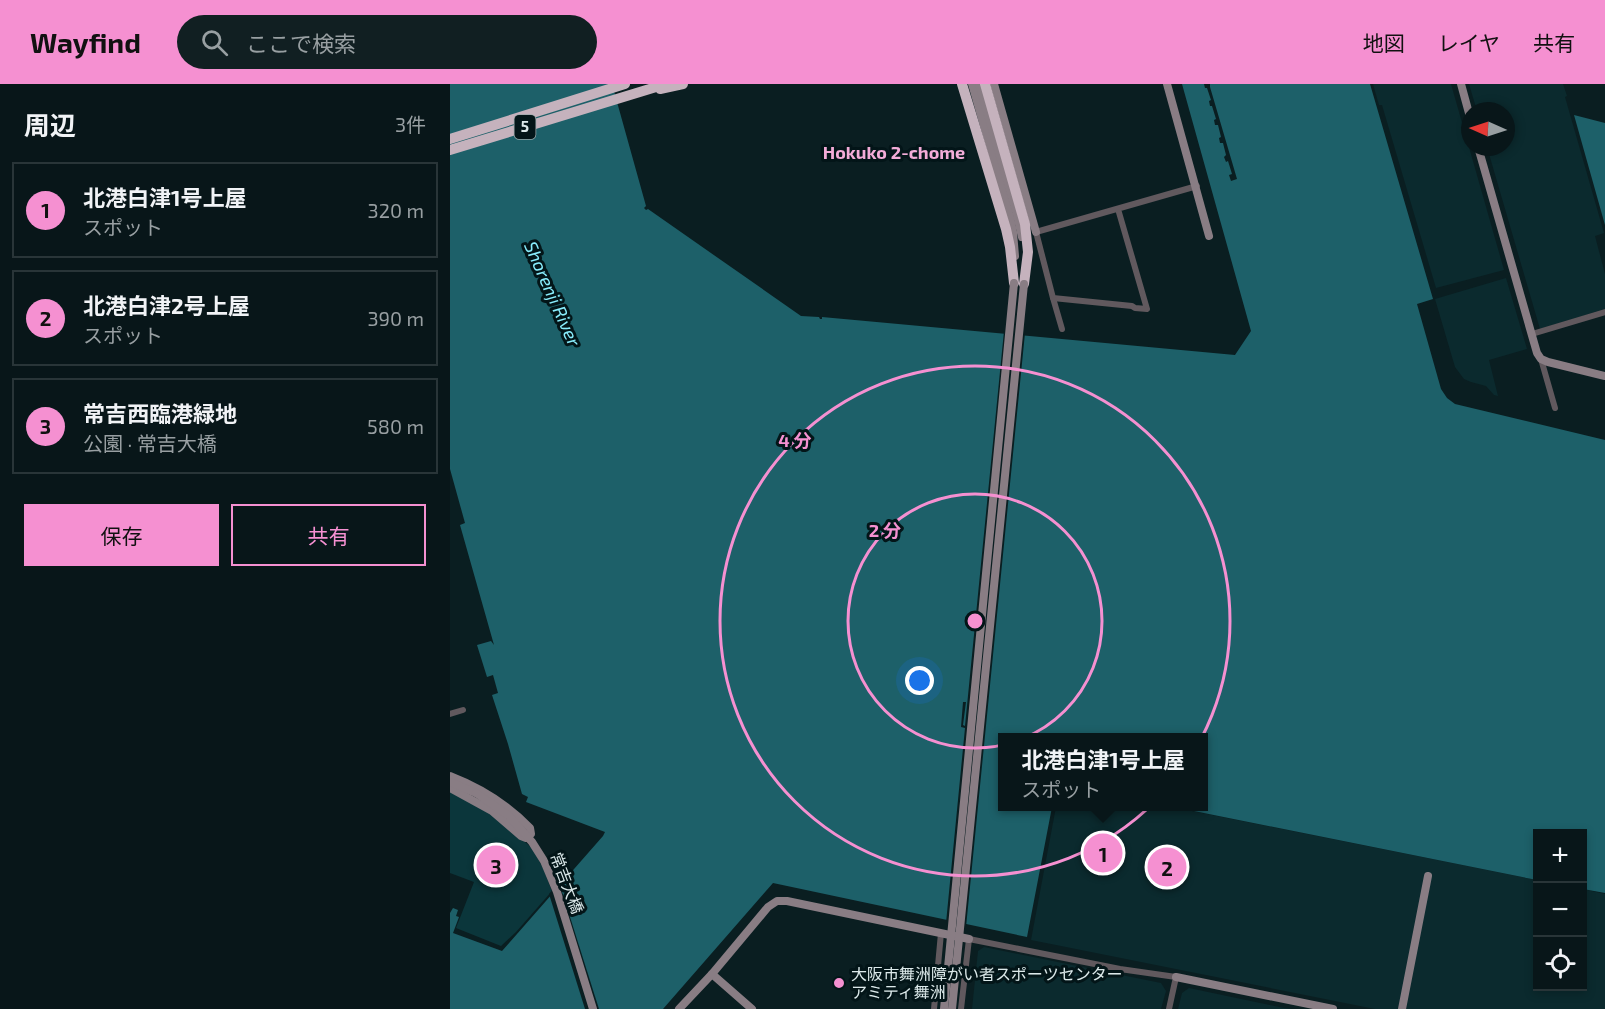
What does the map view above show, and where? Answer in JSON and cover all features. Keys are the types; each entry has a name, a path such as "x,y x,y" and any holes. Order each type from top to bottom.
{"highway":[{"name":"5","path":"450,139 625,84"},
{"name":"5","path":"450,150 666,84"},
{"name":"5","path":"635,94 683,84"},
{"path":"962,84 1006,229 1019,284"},
{"path":"988,86 1025,224 1028,252 1019,284"}],"street":[{"path":"952,1009 1019,284 1013,232 972,84"},
{"path":"945,1009 1024,248 1017,215 979,84"},
{"path":"1167,84 1209,236"},
{"path":"1461,84 1466,102"},
{"path":"988,86 1036,232 1062,329"},
{"path":"1482,156 1537,353 1541,359 1555,408"},
{"path":"1036,232 1197,186"},
{"path":"1053,298 1147,309 1118,209"},
{"path":"1532,334 1605,312"},
{"path":"1541,359 1605,376"},
{"path":"450,714 463,710"},
{"path":"450,776 474,786 499,801 527,825 531,834 526,838 521,836 492,811 450,788"},
{"name":"常吉大橋","path":"450,782 476,793 509,816 532,842 544,861 557,892 593,1009"},
{"path":"1402,1009 1428,876"},
{"path":"679,1009 712,974 768,907 777,902 787,901 1120,969 1176,977 1333,1009"},
{"path":"934,1009 941,933"},
{"path":"961,1009 969,939"},
{"path":"712,974 752,1009"},
{"path":"1169,1009 1176,977"}],"shaded area":[{"path":"1373,84 1451,84 1461,119 1461,156 1472,156 1504,270 1436,288 1382,105 1379,105"},
{"path":"1469,84 1563,84 1604,233 1595,236 1605,274 1605,309 1540,329 1490,156 1515,156 1515,102 1474,102"},
{"path":"1506,278 1527,349 1489,360 1498,396 1486,386 1464,379 1455,367 1435,299"},
{"path":"450,789 486,808 533,849 552,891 501,946 456,928 474,882 450,873"},
{"path":"1055,811 1192,811 1533,879 1533,991 1587,991 1587,890 1605,894 1605,1009 1375,1009 1031,940"},
{"path":"984,947 1161,983 1166,991 1161,1009 972,1009 978,951"},
{"path":"1189,988 1292,1009 1178,1009 1182,993"}],"water":[{"name":"Shorenji River","path":"450,84 612,84 646,206 644,208 801,316 1235,355 1251,331 1182,84 1370,84 1433,299 1417,304 1441,389 1455,404 1605,440 1605,893 1587,890 1587,829 1533,829 1533,879 1194,811 1208,811 1208,733 998,733 998,811 1051,811 1027,937 773,883 663,1009 450,1009 450,913 453,908 458,910 456,916 459,917 453,933 502,951 605,832 526,802 528,797 522,794 492,695 498,693 493,675 487,677 477,645 491,641 494,645 460,525 465,523 450,469"},
{"path":"1574,115 1605,123 1605,225"}],"pier":[{"path":"1204,84 1210,84 1237,179 1231,181 1229,175 1232,174 1228,161 1226,162 1224,157 1226,155 1223,143 1220,143 1218,125 1215,125 1214,120 1216,119 1209,101 1211,100"},
{"path":"1004,331 1025,333 966,927 946,923 965,728 961,727 963,702 966,702 963,725 965,726"},
{"path":"559,882 599,1009 585,1009 549,894"}],"place":[{"name":"北港白津1号上屋","path":"1103,853"},
{"name":"常吉西臨港緑地","path":"496,865"},
{"name":"北港白津2号上屋","path":"1167,867"},
{"name":"大阪市舞洲障がい者スポーツセンター アミティ舞洲","path":"839,983"}],"district":[{"name":"Hokuko 2-chome","path":"894,153"}]}
